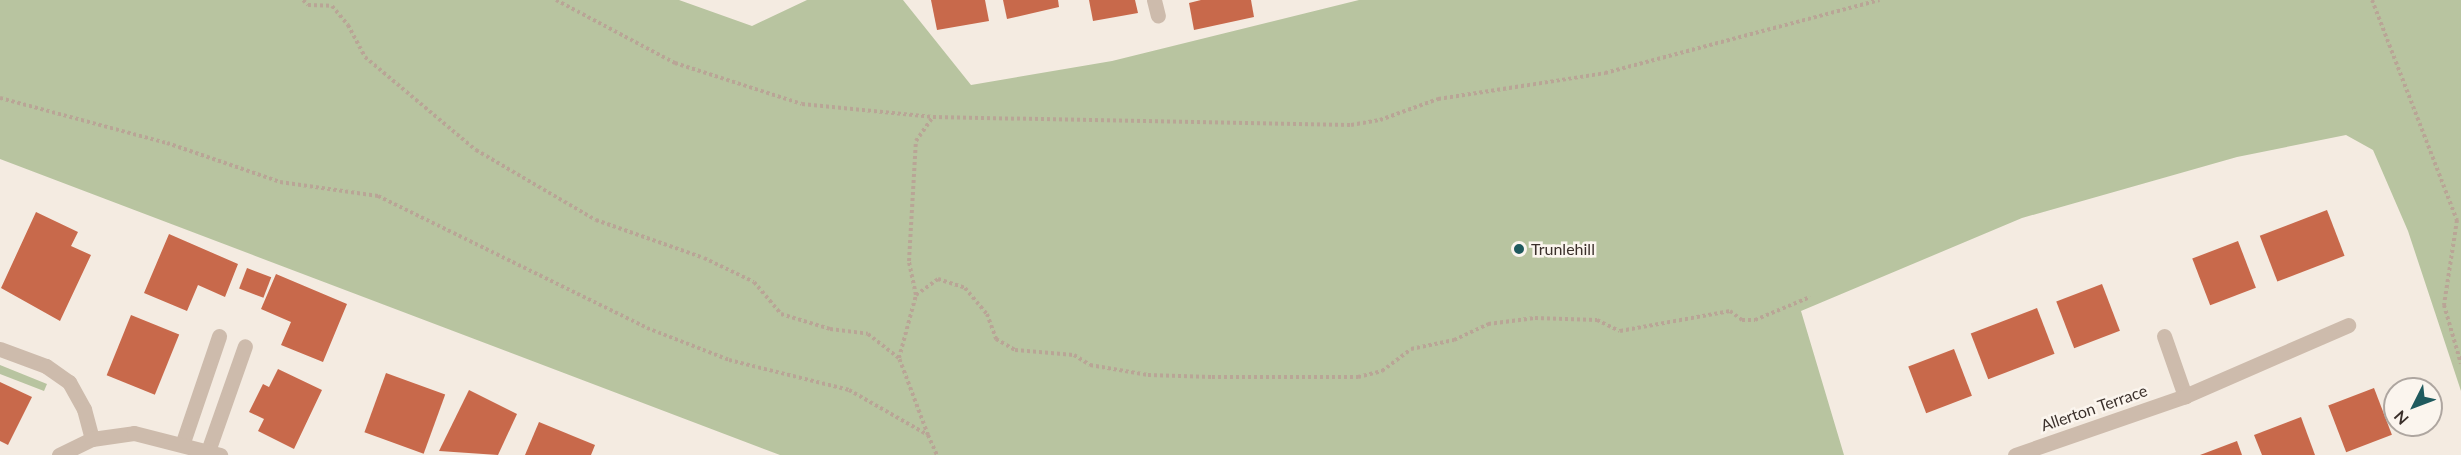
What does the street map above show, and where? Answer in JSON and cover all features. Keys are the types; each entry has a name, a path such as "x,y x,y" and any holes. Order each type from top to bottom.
{"street":[{"path":"1154,0 1158,16"},
{"name":"Allerton Terrace","path":"2015,455 2185,396 2348,325"},
{"path":"183,442 219,336"},
{"path":"2164,336 2185,396"},
{"path":"59,455 92,439 134,433 183,442 214,453 245,346"},
{"path":"0,349 46,366 69,382 84,409 92,439"}],"path":[{"path":"303,0 308,5 332,6 348,25 365,57 476,150 596,220 704,258 754,282 781,314 830,329 868,334 899,358 937,455"},
{"path":"556,0 675,63 802,104 933,117 1351,124 1380,120 1438,99 1605,73 1879,0"},
{"path":"2372,0 2457,220 2444,305 2461,364"},
{"path":"0,98 166,143 280,182 378,196 647,328 729,360 849,390 928,435"},
{"path":"899,358 916,295 909,261 916,141 933,117"},
{"path":"916,295 938,279 965,288 987,314 996,339 1016,350 1074,355 1090,365 1148,375 1212,377 1358,376 1382,371 1411,349 1454,339 1488,324 1535,318 1597,320 1620,331 1730,311 1742,320 1755,320 1810,297"}],"green space":[{"path":"0,0 679,0 752,26 807,0 903,0 971,85 1112,61 1359,0 2461,0 2461,391 2408,231 2373,150 2346,135 2237,157 2022,218 1801,311 1844,455 780,455 0,159"},
{"path":"0,365 47,384 44,391 0,374"}],"building":[{"path":"931,0 985,0 989,21 937,30"},
{"path":"1003,0 1058,0 1059,7 1007,19"},
{"path":"1089,0 1135,0 1138,13 1093,21"},
{"path":"1201,0 1251,0 1254,17 1194,30 1189,3"},
{"path":"2327,210 2345,256 2277,282 2260,236"},
{"path":"36,212 78,232 71,246 91,255 60,321 1,288"},
{"path":"169,234 238,264 225,297 198,285 187,311 144,293"},
{"path":"2238,241 2256,288 2210,305 2192,259"},
{"path":"247,268 271,277 263,298 239,289"},
{"path":"276,274 347,304 323,362 281,345 291,322 261,309"},
{"path":"2102,284 2120,331 2074,348 2056,302"},
{"path":"2037,308 2055,354 1988,379 1971,333"},
{"path":"131,315 179,334 155,395 107,375"},
{"path":"1954,349 1972,396 1926,413 1908,367"},
{"path":"278,369 322,390 294,449 258,431 264,419 249,412 263,384 269,387"},
{"path":"386,373 445,395 424,454 364,432"},
{"path":"0,382 32,397 8,445 0,441"},
{"path":"2374,388 2383,411 2383,437 2386,437 2346,452 2328,406"},
{"path":"469,390 517,414 498,455 439,451"},
{"path":"2301,417 2315,455 2262,455 2254,435"},
{"path":"539,422 595,445 591,455 525,455"},
{"path":"2237,441 2242,455 2200,455"}],"place":[{"name":"Trunlehill","path":"1519,249"}]}
